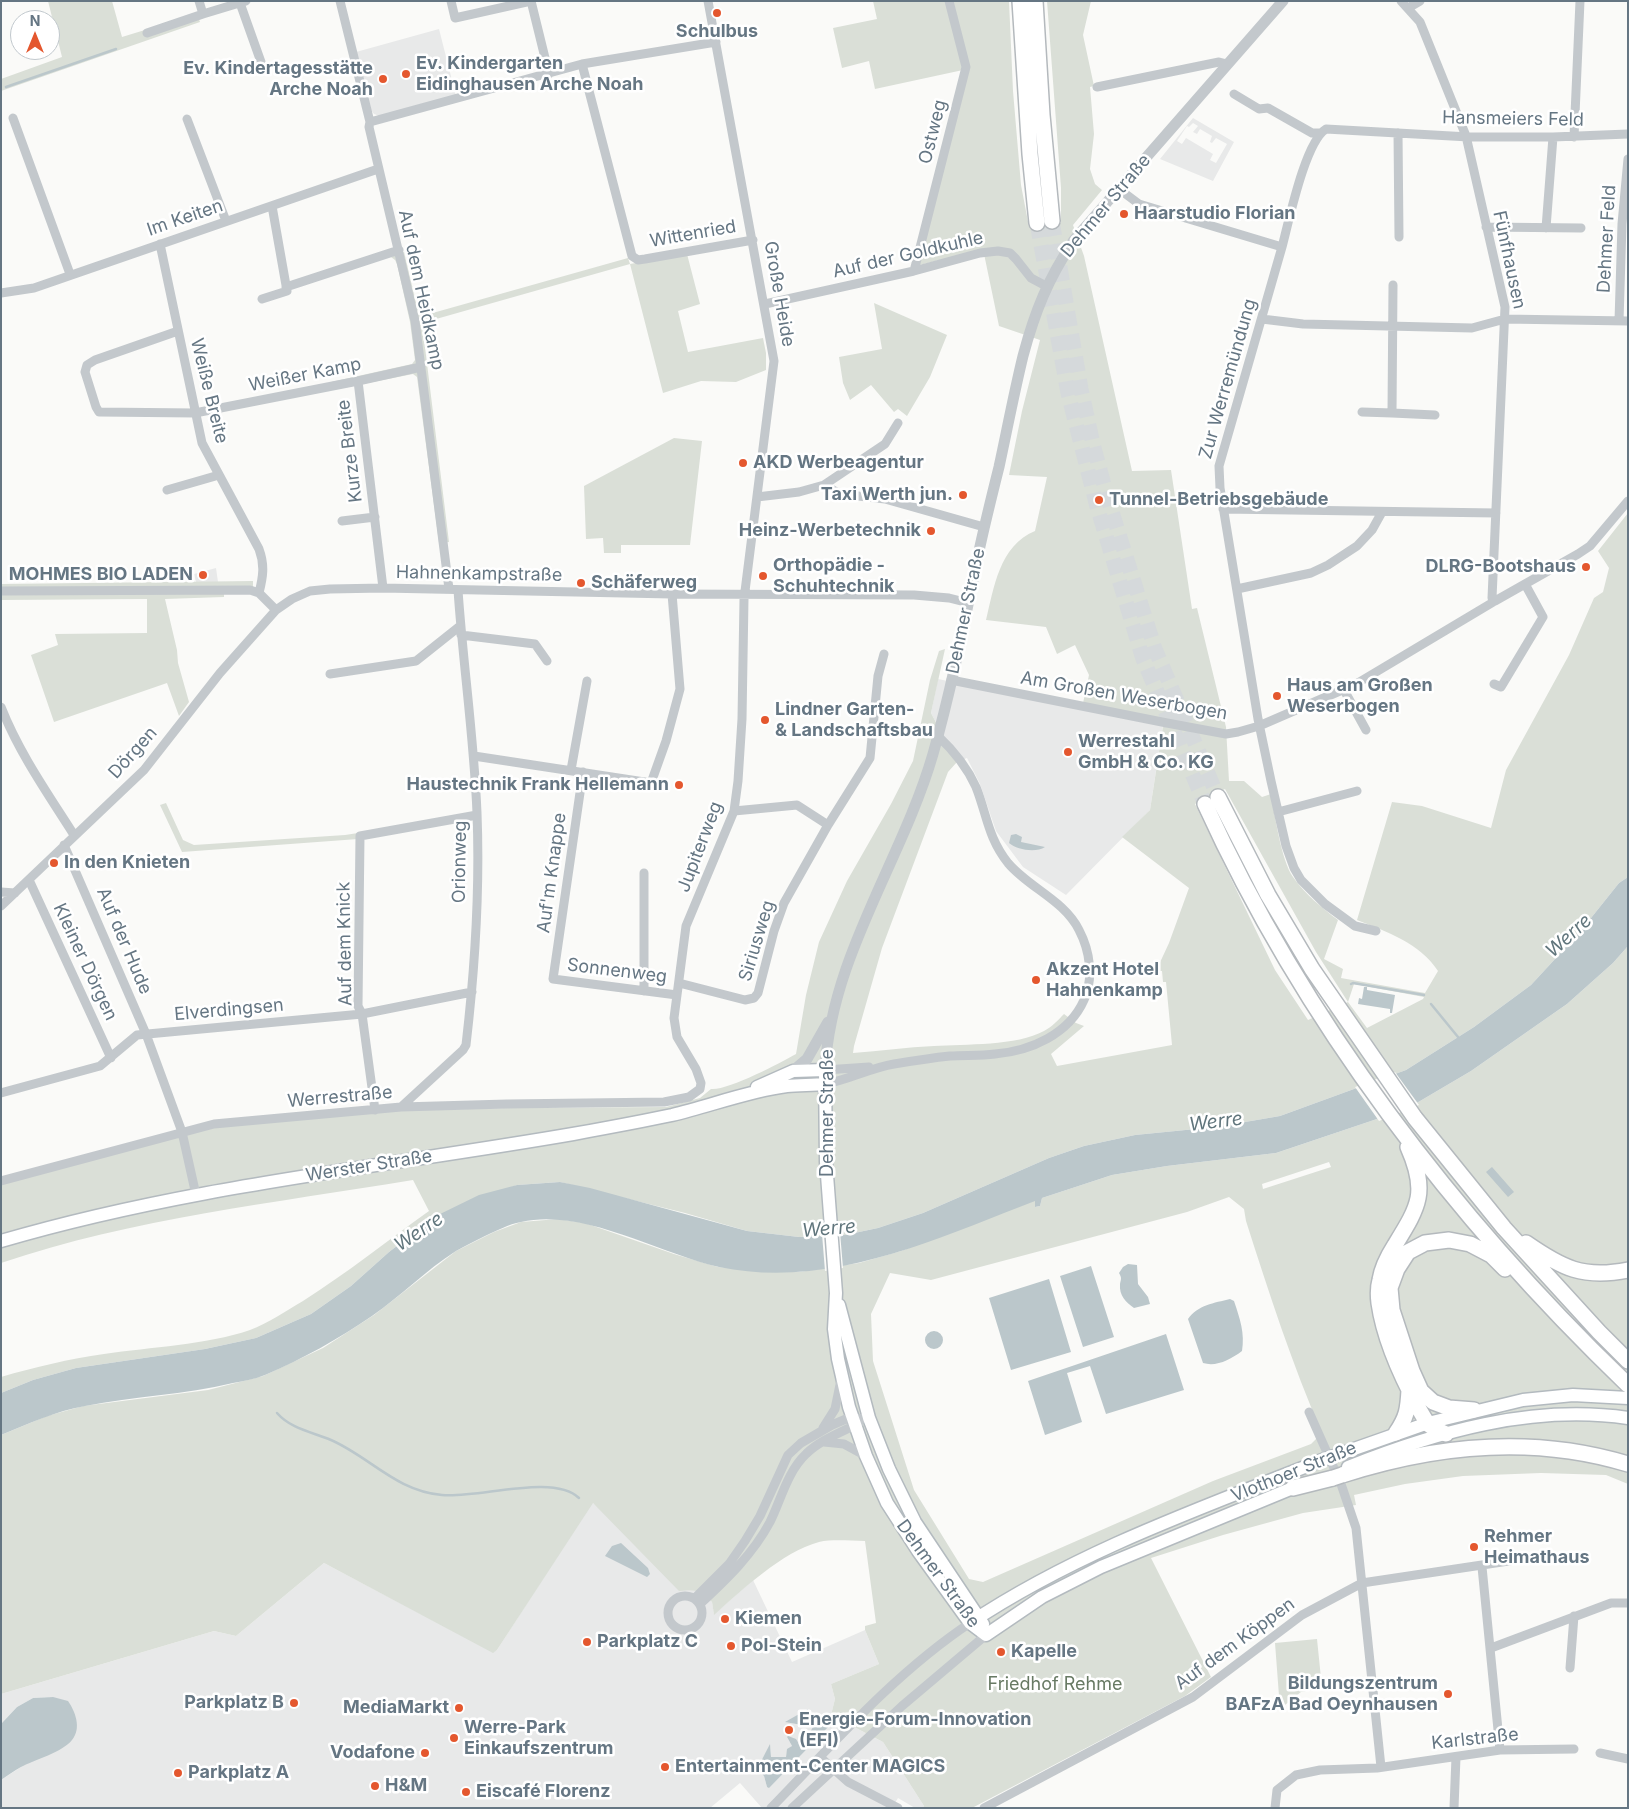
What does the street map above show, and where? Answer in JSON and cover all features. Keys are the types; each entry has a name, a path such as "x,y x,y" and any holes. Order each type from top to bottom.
{"highway":[{"path":"1020,1 1030,154 1044,222 1042,115 1035,1"},
{"path":"1628,1361 1504,1228 1415,1118 1312,969 1212,800 1218,831 1268,927 1322,1016 1400,1130 1443,1184 1541,1297 1628,1385"},
{"path":"1400,1130 1418,1172 1419,1198 1410,1221 1384,1265 1378,1291 1379,1301 1386,1330 1408,1390 1428,1423 1446,1434"},
{"path":"1504,1228 1553,1261 1579,1272 1606,1274 1628,1270"},
{"path":"1474,1410 1449,1408 1433,1402 1421,1391 1412,1371 1392,1310 1390,1288 1397,1269 1408,1252 1425,1243 1449,1240 1470,1244 1491,1255 1520,1285 1541,1297"},
{"path":"1396,1433 1405,1420 1408,1410 1408,1390"},
{"path":"1293,1488 1399,1458 1455,1448 1483,1446 1542,1448 1581,1453 1628,1464"}],"main road":[{"name":"Werster Straße","path":"738,1097 794,1071 825,1070"},
{"name":"Dehmer Straße","path":"825,1070 826,1153 836,1293 834,1329 841,1377 866,1456 887,1503 918,1551 986,1635"},
{"name":"Werster Straße","path":"1,1241 87,1218 196,1194 574,1134 673,1114 786,1086 825,1084"},
{"name":"Dehmer Straße","path":"836,1293 869,1418 889,1469 915,1522 975,1620"},
{"name":"Vlothoer Straße","path":"975,1620 1021,1590 1083,1559 1329,1457 1396,1433 1474,1410 1549,1396 1603,1395 1628,1398"},
{"name":"Vlothoer Straße","path":"1337,1474 1416,1443 1495,1422 1574,1414 1626,1417"},
{"name":"Vlothoer Straße","path":"986,1635 1042,1597 1101,1566 1293,1488"}],"street":[{"path":"199,1 203,14"},
{"name":"Auf dem Heidkamp","path":"340,1 370,122 369,127 378,168 415,321 453,589"},
{"path":"451,1 455,18 531,1 548,74"},
{"name":"Große Heide","path":"708,1 774,361 744,594"},
{"name":"Ostweg","path":"914,271 966,67 949,1"},
{"name":"Dehmer Straße","path":"825,1070 833,1014 856,942 920,789 938,736 1023,356 1030,329 1046,286 1057,265 1074,240 1283,1"},
{"path":"1404,5 1420,1"},
{"path":"1574,137 1580,1"},
{"path":"147,33 243,2 261,62"},
{"name":"Fünfhausen","path":"1404,5 1420,22 1466,136 1505,307 1492,598 1495,601"},
{"path":"370,122 582,64 716,42"},
{"path":"1097,87 1219,62 1227,64"},
{"name":"Wittenried","path":"582,64 632,256 638,260 753,240"},
{"path":"1118,189 1138,204 1282,246 1307,159 1320,133 1312,133 1268,108 1259,109 1234,94"},
{"path":"13,118 70,274"},
{"path":"187,119 226,221"},
{"name":"Hansmeiers Feld","path":"1320,133 1326,129 1553,138 1628,134"},
{"path":"1398,132 1399,237"},
{"path":"1546,228 1553,138"},
{"name":"Dehmer Feld","path":"1623,321 1622,224 1628,159"},
{"name":"Im Keiten","path":"1,292 34,288 378,168"},
{"path":"262,299 287,291 272,206"},
{"path":"1486,227 1581,228"},
{"name":"Weiße Breite","path":"160,244 202,443 259,549 264,570 259,592"},
{"name":"Zur Werremündung","path":"1282,246 1218,466 1259,726 1278,812 1294,868 1301,880 1325,904 1355,926 1376,931"},
{"path":"286,287 399,250"},
{"name":"Auf der Goldkuhle","path":"765,304 998,251 1010,253 1031,278 1046,286"},
{"path":"1392,413 1393,285"},
{"path":"1262,319 1303,324 1472,328 1505,320 1623,321"},
{"name":"Weißer Kamp","path":"178,331 95,360 87,365 85,372 99,412 195,413 421,367"},
{"name":"Kurze Breite","path":"358,381 384,588"},
{"path":"1362,412 1435,415"},
{"path":"757,496 799,492 824,485 885,444 898,423"},
{"path":"167,490 219,476"},
{"path":"824,485 840,494 885,499 984,527"},
{"name":"Am Großen Weserbogen","path":"951,680 1226,734 1238,732 1259,726 1356,684 1590,546 1628,501"},
{"path":"1224,509 1496,514"},
{"path":"1236,589 1311,573 1328,565 1357,546 1372,530 1382,512"},
{"name":"Kurze Breite","path":"342,521 375,517"},
{"path":"1494,684 1501,688 1543,617 1525,584"},
{"name":"Hahnenkampstraße","path":"276,610 292,599 310,591 384,588 672,594 914,595 949,598 969,603"},
{"name":"Orionweg","path":"401,1108 463,1050 466,1045 472,992 476,906 477,815 474,756 460,631 453,589"},
{"path":"1,591 250,590 259,592 276,610"},
{"path":"474,756 651,782 666,741 680,689 672,594"},
{"name":"Jupiterweg","path":"689,1097 700,1089 701,1083 696,1069 677,1037 674,1018 689,918 734,811 742,719 744,594"},
{"name":"Dörgen","path":"1,906 144,770 220,673 276,610"},
{"path":"330,674 416,661 460,631 535,644 547,661"},
{"name":"Siriusweg","path":"679,983 745,1000 754,998 758,993 774,931 784,903 828,825 870,758 878,676 884,654"},
{"path":"571,770 587,681"},
{"path":"1344,690 1366,730"},
{"path":"1,708 11,733 74,835"},
{"path":"825,1070 884,1066 951,1056 995,1054 1030,1047 1048,1039 1066,1026 1082,1004 1088,991 1090,976 1088,961 1080,931 1073,920 1060,907 1019,874 1003,856 991,836 976,787 967,770 938,736"},
{"name":"Auf'm Knappe","path":"553,979 583,772"},
{"path":"1278,812 1357,791"},
{"path":"734,811 797,805 828,825"},
{"name":"Auf dem Knick","path":"375,1110 362,1014 358,1006 360,836 477,815"},
{"name":"Auf der Hude","path":"64,845 146,1034 182,1132 196,1194"},
{"path":"644,873 644,990"},
{"name":"Kleiner Dörgen","path":"29,880 111,1058"},
{"path":"1,892 15,893"},
{"name":"Sonnenweg","path":"553,979 677,995"},
{"name":"Elverdingsen","path":"1,1094 100,1066 137,1035 362,1014 472,992"},
{"path":"794,1071 808,1060 833,1014"},
{"path":"825,1084 884,1066"},
{"name":"Werrestraße","path":"1,1182 214,1124 401,1108 525,1103 664,1102 689,1097"},
{"path":"821,1430 831,1417 841,1377"},
{"path":"1309,1412 1341,1484 1356,1528 1381,1767"},
{"path":"854,1422 806,1454 796,1465 770,1522 754,1548 736,1570 698,1601 729,1564 745,1541 766,1503 788,1455 801,1443 821,1430 839,1422 854,1422 869,1418"},
{"path":"824,1442 844,1444 866,1456"},
{"name":"Auf dem Köppen","path":"984,1808 1193,1697 1302,1615 1362,1584 1522,1559"},
{"path":"1482,1566 1500,1750"},
{"path":"1491,1648 1612,1603 1628,1603"},
{"path":"1570,1668 1574,1616"},
{"path":"771,1808 910,1669 935,1647 975,1620"},
{"path":"792,1808 927,1683 986,1635"},
{"name":"Karlstraße","path":"1275,1808 1277,1790 1296,1775 1320,1770 1381,1767 1500,1750 1574,1749"},
{"path":"1600,1753 1628,1759"},
{"path":"820,1757 848,1782 898,1808"},
{"path":"1454,1808 1456,1757"}],"shaded area":[{"name":"Ev. Kindergarten Eidinghausen Arche Noah","path":"439,29 456,96 380,116 374,114 371,110 356,52"},
{"path":"1193,118 1234,142 1213,181 1160,159","holes":["1193,123 1198,126 1193,132 1197,134 1200,129 1212,136 1210,142 1212,143 1216,138 1227,144 1216,163 1210,160 1213,154 1186,138 1182,144 1177,141 1187,126 1189,127"]},
{"path":"216,568 218,582 196,582 194,574"},
{"path":"938,679 1163,725 1150,810 1066,895 1023,867 996,831 980,784 967,758 957,762 931,713"},
{"path":"592,1502 712,1602 714,1614 753,1580 792,1662 865,1630 879,1664 831,1684 835,1699 831,1715 883,1742 924,1806 923,1808 915,1808 898,1798 892,1808 762,1808 740,1783 710,1808 1,1808 1,1780 21,1767 53,1697 33,1698 17,1707 1,1724 1,1694 214,1631 236,1636 324,1563 493,1652 497,1650","holes":["808,1710 807,1716 830,1724 767,1787 764,1776 757,1769 761,1761 770,1746 771,1758 786,1757 787,1752 792,1746 787,1737 799,1744 809,1740 814,1727 786,1722"]}],"green space":[{"path":"48,1 112,1 122,37 197,14 200,22 1,91 1,79 54,60 60,60 62,57 60,49 60,10 50,10"},
{"path":"873,1 1009,1 1013,91 1021,185 1029,227 1061,223 1061,188 1047,1 1091,1 1083,35 1094,86 1090,87 1094,134 1090,169 1095,184 1102,190 1073,225 1084,256 1132,471 1171,470 1192,609 1197,608 1226,727 1229,781 1244,781 1262,797 1271,794 1285,860 1293,877 1308,895 1338,920 1324,959 1343,969 1341,978 1425,993 1438,971 1431,961 1402,940 1357,920 1392,802 1422,806 1491,828 1506,770 1569,655 1594,598 1603,592 1609,568 1598,551 1628,513 1628,877 1619,883 1579,933 1531,985 1474,1027 1406,1070 1280,1116 1216,1127 1135,1135 1084,1146 1049,1158 923,1213 878,1228 845,1235 799,1237 747,1231 685,1213 560,1182 517,1185 436,1216 389,1252 351,1286 311,1314 256,1338 205,1349 76,1368 33,1380 1,1393 1,1377 27,1370 91,1356 215,1339 250,1330 303,1301 429,1211 413,1180 153,1223 51,1247 1,1263 1,1182 214,1125 389,1111 666,1107 700,1098 711,1089 729,1086 766,1070 796,1054 806,995 819,942 847,881 913,761 930,680 939,651 945,649 931,713 957,762 948,772 882,948 853,1053 1006,1042 1033,1036 1047,1029 1064,1014 1076,1023 1084,1026 1051,1054 1057,1066 1172,1045 1166,982 1163,982 1162,971 1156,971 1169,943 1189,888 1122,837 1150,810 1163,726 1082,708 1089,675 1075,645 1057,654 1046,627 986,620 1000,569 1006,557 1023,538 1035,531 1047,477 1009,475 1022,411 1040,340 999,326 983,249 912,267 963,70 875,89 869,61 842,68 833,28 877,19","holes":["1225,789 1316,952 1348,1002 1308,1020 1275,970 1195,804","1354,984 1424,997 1367,1028 1348,1002"]},
{"path":"404,252 419,315 422,316 628,258 630,264 422,323 449,542 439,543 417,377 413,374 333,390 331,382 412,364 415,360 410,322 397,264 391,257"},
{"path":"687,254 700,304 678,311 688,352 763,338 766,353 766,370 736,382 701,381 663,393 630,264"},
{"path":"874,303 947,335 930,377 907,416 898,409 894,412 871,385 850,400 843,383 839,357 882,349"},
{"path":"674,438 702,441 690,545 621,545 621,553 604,553 603,538 586,539 584,486"},
{"path":"253,581 253,592 224,592 224,597 165,599 177,650 178,663 189,702 179,716 167,683 54,722 31,655 58,645 55,634 147,633 147,599 1,600 1,584"},
{"path":"166,803 183,840 194,845 358,833 358,839 182,852 160,805"},
{"name":"Friedhof Rehme","path":"1628,946 1628,1484 1606,1475 1541,1473 1463,1476 1405,1484 1354,1495 1356,1505 1303,1513 1223,1535 1151,1558 1211,1677 1185,1696 972,1808 923,1808 924,1806 883,1742 831,1715 835,1699 831,1684 879,1664 865,1630 865,1626 876,1623 865,1541 824,1541 805,1547 763,1573 714,1615 712,1602 697,1591 679,1591 593,1503 497,1650 493,1653 324,1563 236,1636 214,1631 1,1694 1,1435 47,1416 83,1406 208,1390 263,1376 323,1348 374,1315 456,1251 494,1232 521,1222 558,1219 585,1223 718,1267 799,1272 859,1263 901,1251 1036,1200 1035,1207 1040,1206 1042,1198 1112,1175 1167,1166 1276,1153 1415,1104 1471,1071 1567,1004 1613,963","holes":["1329,1162 1331,1167 1263,1189 1262,1184","1229,1197 1244,1209 1246,1221 1281,1328 1322,1433 1311,1444 1213,1481 983,1582 969,1579 914,1490 873,1361 871,1314 890,1273 931,1280 1187,1212"]},
{"path":"1317,1639 1322,1688 1301,1692 1280,1709 1275,1643"}],"water":[{"path":"1016,834 1022,837 1021,842 1045,847 1037,850 1027,850 1012,845 1009,843 1011,835"},
{"name":"Werre","path":"1628,877 1628,946 1613,963 1567,1004 1471,1071 1415,1104 1374,1120 1276,1153 1167,1166 1112,1175 1042,1198 1040,1206 1035,1207 1035,1201 921,1245 841,1266 801,1272 760,1272 719,1267 595,1226 570,1221 545,1219 516,1223 456,1251 434,1266 383,1308 333,1341 265,1375 215,1387 74,1408 42,1418 1,1435 1,1393 33,1380 76,1368 205,1349 256,1338 311,1314 351,1286 389,1252 436,1216 479,1195 517,1185 560,1182 590,1188 747,1231 799,1237 845,1235 878,1228 923,1213 1049,1158 1084,1146 1135,1135 1216,1127 1280,1116 1406,1070 1474,1027 1531,985 1579,933 1619,883"},
{"path":"1364,987 1367,987 1367,990 1395,995 1392,1013 1390,1013 1390,1009 1358,1004 1359,998 1362,999"},
{"path":"1492,1167 1514,1192 1508,1197 1486,1172"},
{"path":"1128,1264 1137,1265 1138,1284 1148,1297 1150,1304 1134,1308 1122,1295 1119,1273"},
{"path":"1091,1266 1114,1337 1083,1347 1060,1276"},
{"path":"1049,1279 1071,1352 1011,1370 989,1298"},
{"path":"1230,1299 1234,1301 1241,1326 1243,1338 1242,1351 1223,1362 1203,1363 1188,1319 1201,1308 1212,1303"},
{"path":"934,1331 942,1336 943,1340 938,1348 934,1349 926,1344 925,1340 930,1332"},
{"path":"1166,1334 1184,1390 1106,1414 1090,1366 1067,1373 1082,1422 1045,1435 1028,1381"},
{"path":"621,1543 648,1568 650,1574 647,1577 605,1556 612,1546"},
{"path":"53,1697 68,1701 71,1705 77,1725 77,1730 72,1740 62,1748 21,1767 1,1780 1,1724 17,1707 33,1698"},
{"path":"808,1709 808,1716 831,1724 769,1788 767,1787 764,1776 757,1769 770,1744 771,1757 786,1757 787,1749 792,1746 788,1736 796,1739 799,1744 809,1740 808,1736 813,1727 785,1722"}],"pier":[{"path":"1395,1072 1419,1105 1379,1121 1355,1087"},
{"path":"840,1232 843,1268 825,1271 822,1234"}],"waterway":[{"path":"6,87 116,49"},
{"path":"1351,984 1424,995"},
{"path":"1431,1004 1458,1037"},
{"path":"277,1413 289,1423 302,1430 331,1440 397,1480 426,1492 457,1495 533,1487 567,1491 579,1498"}],"tunnel":[{"path":"1052,221 1081,389 1107,496 1155,649 1218,797"},
{"path":"1037,223 1068,393 1096,503 1143,659 1205,804"}],"place":[{"name":"Schulbus","path":"717,13"},
{"name":"Ev. Kindergarten Eidinghausen Arche Noah","path":"406,74"},
{"name":"Ev. Kindertagesstätte Arche Noah","path":"383,79"},
{"name":"Haarstudio Florian","path":"1124,214"},
{"name":"AKD Werbeagentur","path":"743,463"},
{"name":"Taxi Werth jun.","path":"963,495"},
{"name":"Tunnel-Betriebsgebäude","path":"1099,500"},
{"name":"Heinz-Werbetechnik","path":"931,531"},
{"name":"DLRG-Bootshaus","path":"1586,567"},
{"name":"MOHMES BIO LADEN","path":"203,575"},
{"name":"Orthopädie - Schuhtechnik","path":"763,576"},
{"name":"Schäferweg","path":"581,583"},
{"name":"Haus am Großen Weserbogen","path":"1277,696"},
{"name":"Lindner Garten- & Landschaftsbau","path":"765,720"},
{"name":"Werrestahl GmbH & Co. KG","path":"1068,752"},
{"name":"Haustechnik Frank Hellemann","path":"679,785"},
{"name":"In den Knieten","path":"54,863"},
{"name":"Akzent Hotel Hahnenkamp","path":"1036,980"},
{"name":"Rehmer Heimathaus","path":"1474,1547"},
{"name":"Kiemen","path":"725,1619"},
{"name":"Parkplatz C","path":"587,1642"},
{"name":"Pol-Stein","path":"731,1646"},
{"name":"Kapelle","path":"1001,1652"},
{"name":"Bildungszentrum BAFzA Bad Oeynhausen","path":"1448,1694"},
{"name":"Parkplatz B","path":"294,1703"},
{"name":"MediaMarkt","path":"459,1708"},
{"name":"Energie-Forum-Innovation (EFI)","path":"789,1730"},
{"name":"Werre-Park Einkaufszentrum","path":"454,1738"},
{"name":"Vodafone","path":"425,1753"},
{"name":"Entertainment-Center MAGICS","path":"665,1767"},
{"name":"Parkplatz A","path":"178,1773"},
{"name":"H&M","path":"375,1786"},
{"name":"Eiscafé Florenz","path":"466,1792"}]}
